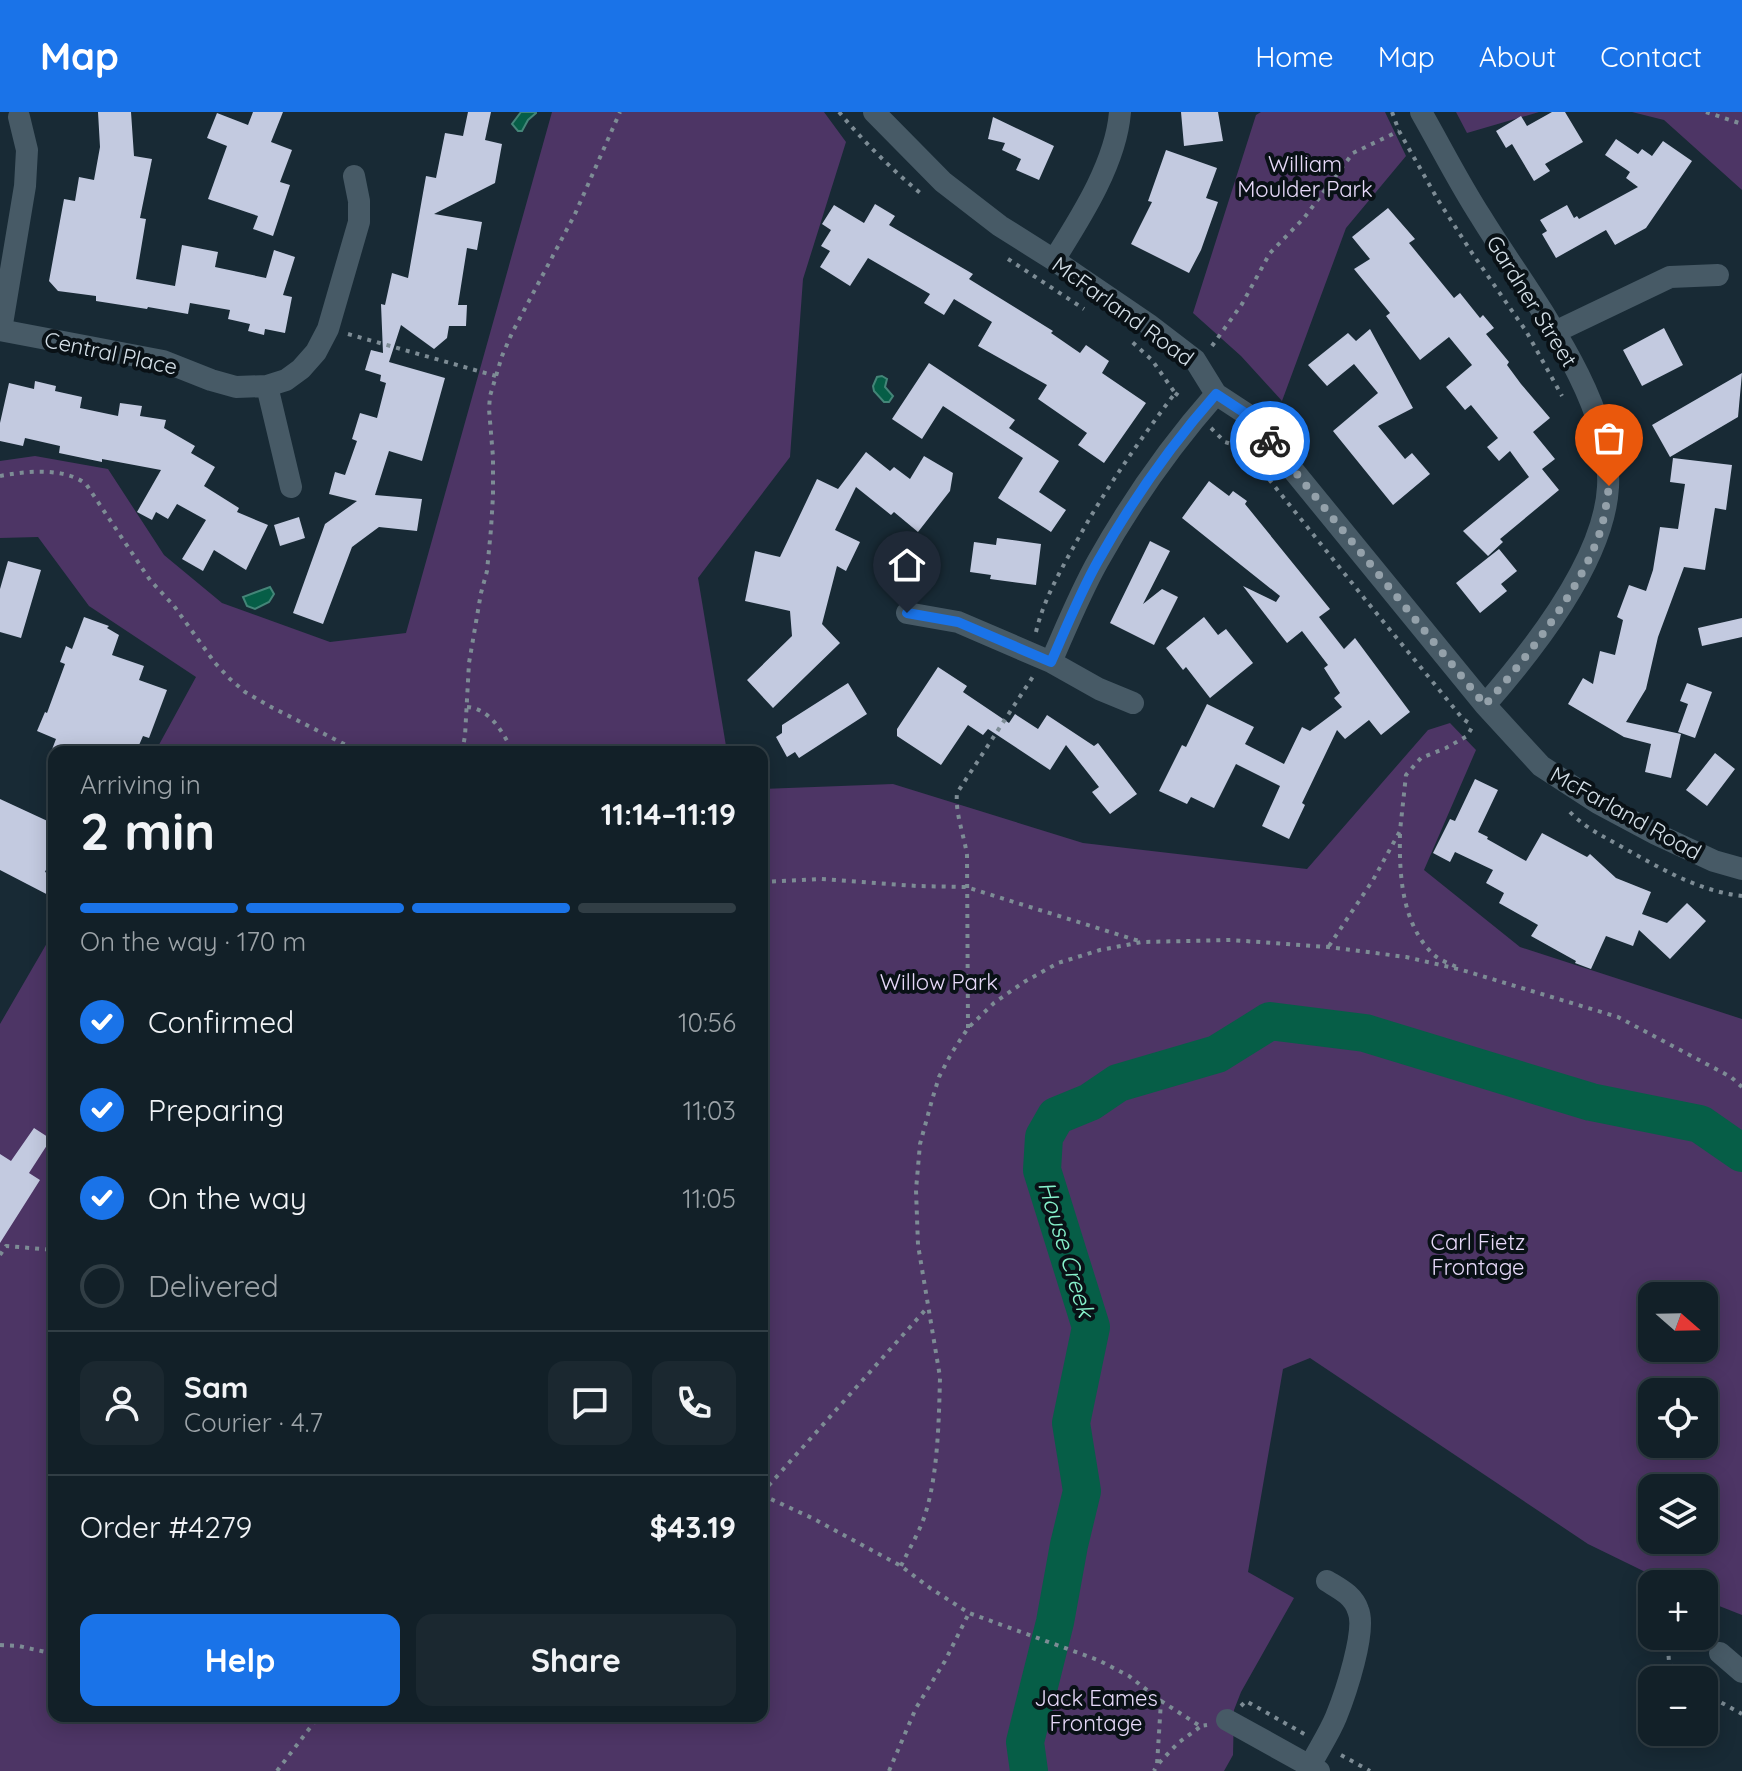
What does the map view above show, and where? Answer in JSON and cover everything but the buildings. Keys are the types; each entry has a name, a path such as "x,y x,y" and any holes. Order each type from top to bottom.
{"street":[{"name":"McFarland Road","path":"874,112 943,182 1000,226 1148,324 1195,360 1216,394 1248,415 1485,705 1541,766 1598,803 1680,846 1742,869"},
{"path":"1054,260 1107,164 1115,145 1120,112"},
{"name":"Gardner Street","path":"1421,112 1480,217 1555,332 1589,397 1604,440 1609,486 1601,528 1581,574 1549,624 1485,705"},
{"path":"1,330 25,186 27,150 19,117"},
{"name":"Central Place","path":"1,330 163,361 236,387 267,386 286,380 316,352 328,329 359,222 354,176"},
{"path":"1555,332 1670,277 1718,275"},
{"path":"267,386 291,487"},
{"path":"1041,658 1142,491 1216,394"},
{"path":"907,613 958,622 1133,703"},
{"path":"1227,1720 1314,1769 1336,1717 1361,1632 1357,1605 1349,1595 1327,1581"},
{"path":"1720,1653 1742,1672"}],"path":[{"path":"463,746 469,663 487,571 491,529 493,457 489,409 496,376 512,333 575,214 620,112"},
{"path":"839,112 906,182 927,198"},
{"path":"1392,112 1399,131 1455,227 1526,331 1564,399"},
{"path":"1706,112 1742,124"},
{"path":"1195,360 1214,345 1242,304 1270,253 1304,218 1353,153 1399,131"},
{"path":"1006,257 1083,309"},
{"path":"328,329 496,376"},
{"path":"968,1028 967,855 956,804 957,793 1037,671 1041,658 1042,610 1097,503 1175,393 1152,360 1124,334"},
{"path":"0,476 37,472 81,480 150,580 230,679 273,708 348,746"},
{"path":"1462,970 1436,956 1417,933 1405,899 1399,867 1400,831 1406,775 1421,758 1467,736 1485,705"},
{"path":"467,707 476,708 490,718 510,746"},
{"path":"1328,947 1373,880 1400,831"},
{"path":"768,882 843,879 966,887 1142,942"},
{"path":"901,1566 927,1510 940,1377 918,1245 916,1190 920,1144 939,1077 951,1054 968,1028 994,1003 1024,982 1058,963 1100,950 1142,942 1231,940 1328,947 1406,957 1462,970 1618,1017 1731,1077 1742,1087"},
{"path":"0,1255 3,1245 48,1250"},
{"path":"768,1487 927,1308"},
{"path":"768,1497 901,1566 969,1613 1098,1660 1129,1676 1200,1726"},
{"path":"889,1771 916,1708 945,1661 969,1613"},
{"path":"0,1645 48,1653"},
{"path":"1157,1765 1161,1701"},
{"path":"1718,1701 1742,1714"},
{"path":"1154,1771 1178,1743 1200,1726 1227,1720"},
{"path":"277,1771 314,1722"}],"green space":[{"path":"552,112 824,112 846,142 803,279 790,457 698,578 726,746 158,746 196,677 89,606 38,537 0,538 0,461 35,456 108,469 164,555 222,603 330,642 406,633"},
{"name":"William Moulder Park","path":"1261,112 1385,112 1406,156 1346,228 1282,401 1241,356 1193,313 1256,115"},
{"path":"1456,112 1539,112 1467,133"},
{"path":"1632,112 1742,112 1742,190 1664,120"},
{"path":"1450,723 1476,750 1424,870 1520,947 1742,1019 1742,1615 1718,1606 1718,1570 1641,1570 1588,1544 1310,1358 1283,1369 1248,1572 1294,1598 1241,1692 1234,1710 1233,1755 1224,1771 0,1771 0,1024 48,941 48,1722 768,1722 768,789 893,784 1083,843 1307,869 1428,730"}],"shaded area":[{"path":"521,112 536,113 522,131 518,131 512,124"},
{"path":"877,377 887,379 885,387 893,396 889,402 884,402 874,391"},
{"path":"270,587 274,594 269,602 255,609 247,606 243,597"}],"waterway":[{"name":"House Creek","path":"1029,1771 1025,1742 1055,1622 1082,1491 1071,1423 1091,1327 1042,1170 1044,1137 1056,1116 1090,1102 1118,1083 1217,1054 1270,1021 1365,1033 1591,1102 1700,1124 1742,1153"}],"way so far":[{"path":"1270,441 1485,705 1549,624 1581,574 1601,528 1609,486"}],"route":[{"path":"907,613 958,622 1051,662 1098,561 1142,491 1216,394 1248,415 1270,441"}],"park label":[{"name":"Willow Park","path":"939,982"},
{"name":"Carl Fietz Frontage","path":"1478,1254"},
{"name":"Jack Eames Frontage","path":"1096,1710"}]}
